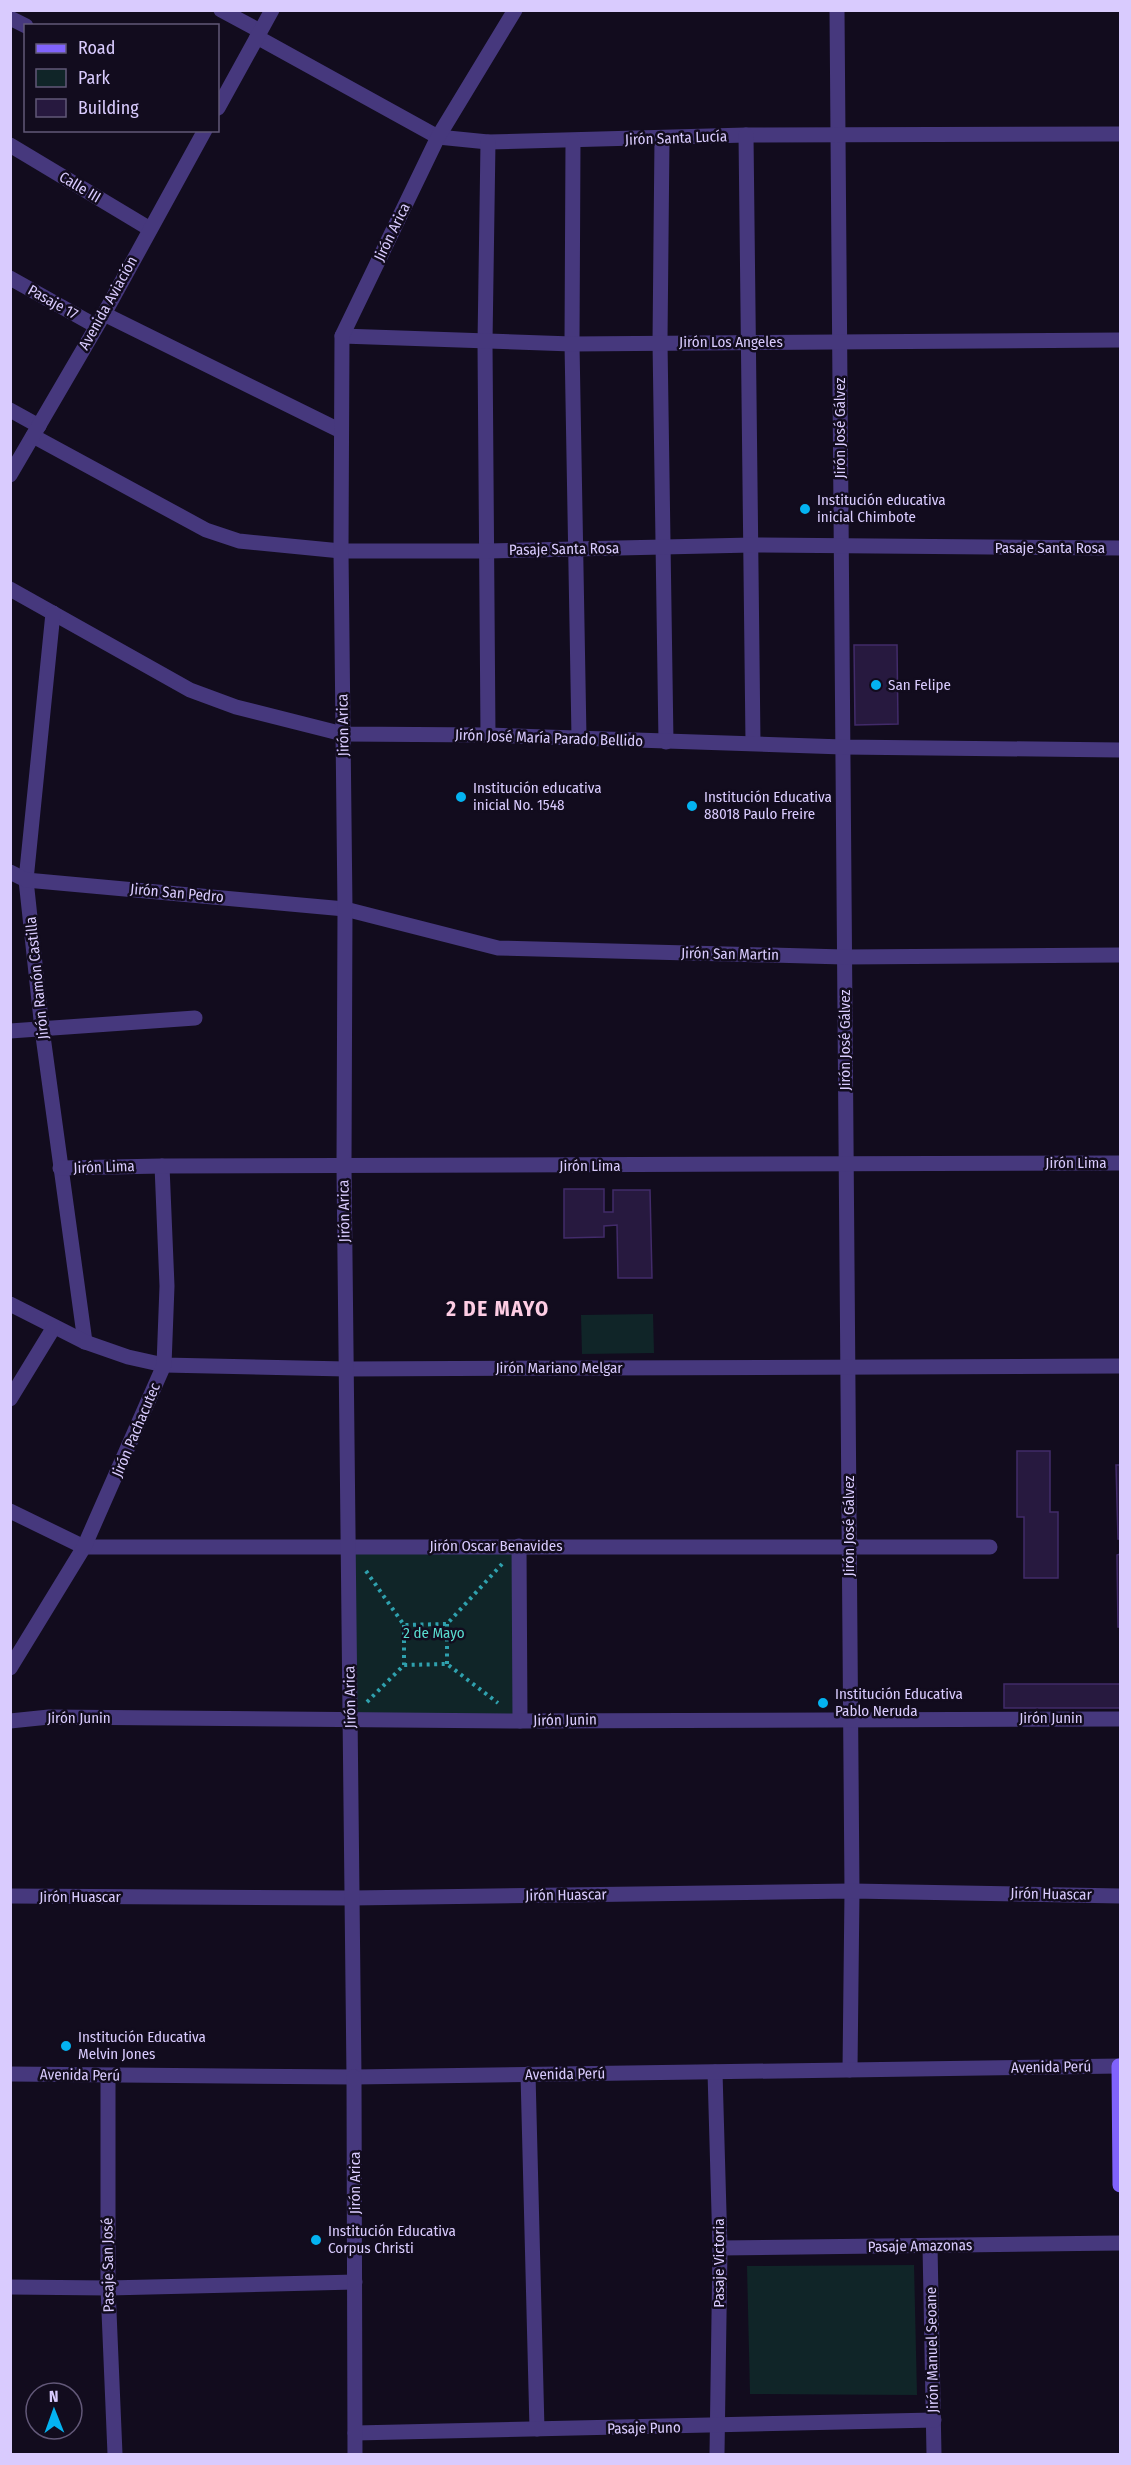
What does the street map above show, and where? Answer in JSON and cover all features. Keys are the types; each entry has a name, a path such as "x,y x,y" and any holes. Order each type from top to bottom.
{"main road":[{"path":"1120,2066 1120,2185"}],"street":[{"name":"Jirón Santa Lucía","path":"221,10 438,137 488,142 746,135 1120,134"},
{"path":"219,106 272,10"},
{"name":"Jirón Arica","path":"355,2454 354,2077 344,1167 342,336 438,137 515,10"},
{"name":"Jirón José Gálvez","path":"837,10 852,1891 850,2070"},
{"path":"10,18 24,25"},
{"name":"Avenida Aviación","path":"10,475 100,320 204,132"},
{"path":"746,135 753,743"},
{"path":"662,138 660,342 666,742"},
{"path":"573,141 572,344 579,736"},
{"path":"488,142 485,343 488,735"},
{"name":"Calle III","path":"10,145 150,229"},
{"name":"Pasaje 17","path":"10,278 341,431"},
{"name":"Jirón Los Angeles","path":"342,336 485,343 572,344 1120,340"},
{"name":"Pasaje Santa Rosa","path":"10,410 36,431 206,530 239,542 341,551 488,551 752,545 1120,548"},
{"name":"Jirón José María Parado Bellido","path":"10,589 190,690 236,707 343,734 579,736 666,742 843,747 1120,750"},
{"name":"Jirón Ramón Castilla","path":"53,613 26,880 60,1168 86,1342"},
{"name":"Jirón San Pedro","path":"10,872 26,880 345,909"},
{"name":"Jirón San Martin","path":"345,909 498,948 844,957 1120,955"},
{"path":"10,1031 195,1018"},
{"name":"Jirón Lima","path":"60,1168 1120,1163"},
{"name":"Jirón Pachacutec","path":"10,1668 84,1547 164,1365 167,1286 162,1166"},
{"name":"Jirón Mariano Melgar","path":"10,1304 86,1342 128,1357 164,1365 346,1369 1120,1366"},
{"path":"10,1399 54,1327"},
{"name":"Jirón Oscar Benavides","path":"10,1511 84,1547 990,1547"},
{"path":"519,1546 520,1721"},
{"name":"Jirón Junin","path":"10,1721 49,1718 520,1721 850,1718 1120,1719"},
{"name":"Jirón Huascar","path":"10,1896 352,1898 852,1891 1120,1896"},
{"name":"Avenida Perú","path":"10,2074 354,2077 1120,2066"},
{"name":"Pasaje Victoria","path":"715,2072 720,2248 717,2454"},
{"path":"528,2074 537,2429"},
{"name":"Pasaje San José","path":"108,2076 108,2288 115,2454"},
{"name":"Pasaje Amazonas","path":"720,2248 1120,2243"},
{"name":"Jirón Manuel Seoane","path":"930,2246 934,2454"},
{"path":"10,2287 108,2288 355,2282"},
{"name":"Pasaje Puno","path":"355,2433 933,2421"}],"path":[{"path":"348,1546 404,1625 404,1665"},
{"path":"447,1664 447,1624 519,1546"},
{"path":"404,1625 447,1624"},
{"path":"350,1720 404,1665 447,1664 520,1721"}],"green space":[{"path":"653,1314 654,1353 582,1354 581,1315"},
{"name":"2 de Mayo","path":"516,1549 515,1716 353,1717 351,1550"},
{"path":"914,2265 917,2395 750,2394 747,2266"}],"building":[{"name":"San Felipe","path":"854,645 897,645 898,724 855,725"},
{"path":"564,1189 604,1189 604,1212 613,1212 613,1190 650,1190 652,1278 618,1278 617,1225 604,1226 604,1237 564,1238"},
{"path":"1017,1451 1050,1451 1050,1512 1058,1512 1058,1578 1024,1578 1024,1517 1017,1517"},
{"path":"1116,1465 1120,1465 1120,1539 1118,1539"},
{"path":"1120,1554 1120,1627 1118,1627 1117,1555"},
{"path":"1004,1684 1120,1684 1120,1708 1004,1708"}],"place":[{"name":"Institución educativa inicial Chimbote","path":"805,509"},
{"name":"San Felipe","path":"876,685"},
{"name":"Institución educativa inicial No. 1548","path":"461,797"},
{"name":"Institución Educativa 88018 Paulo Freire","path":"692,806"},
{"name":"Institución Educativa Pablo Neruda","path":"823,1703"},
{"name":"Institución Educativa Melvin Jones","path":"66,2046"},
{"name":"Institución Educativa Corpus Christi","path":"316,2240"}],"district":[{"name":"2 DE MAYO","path":"498,1309"}]}
